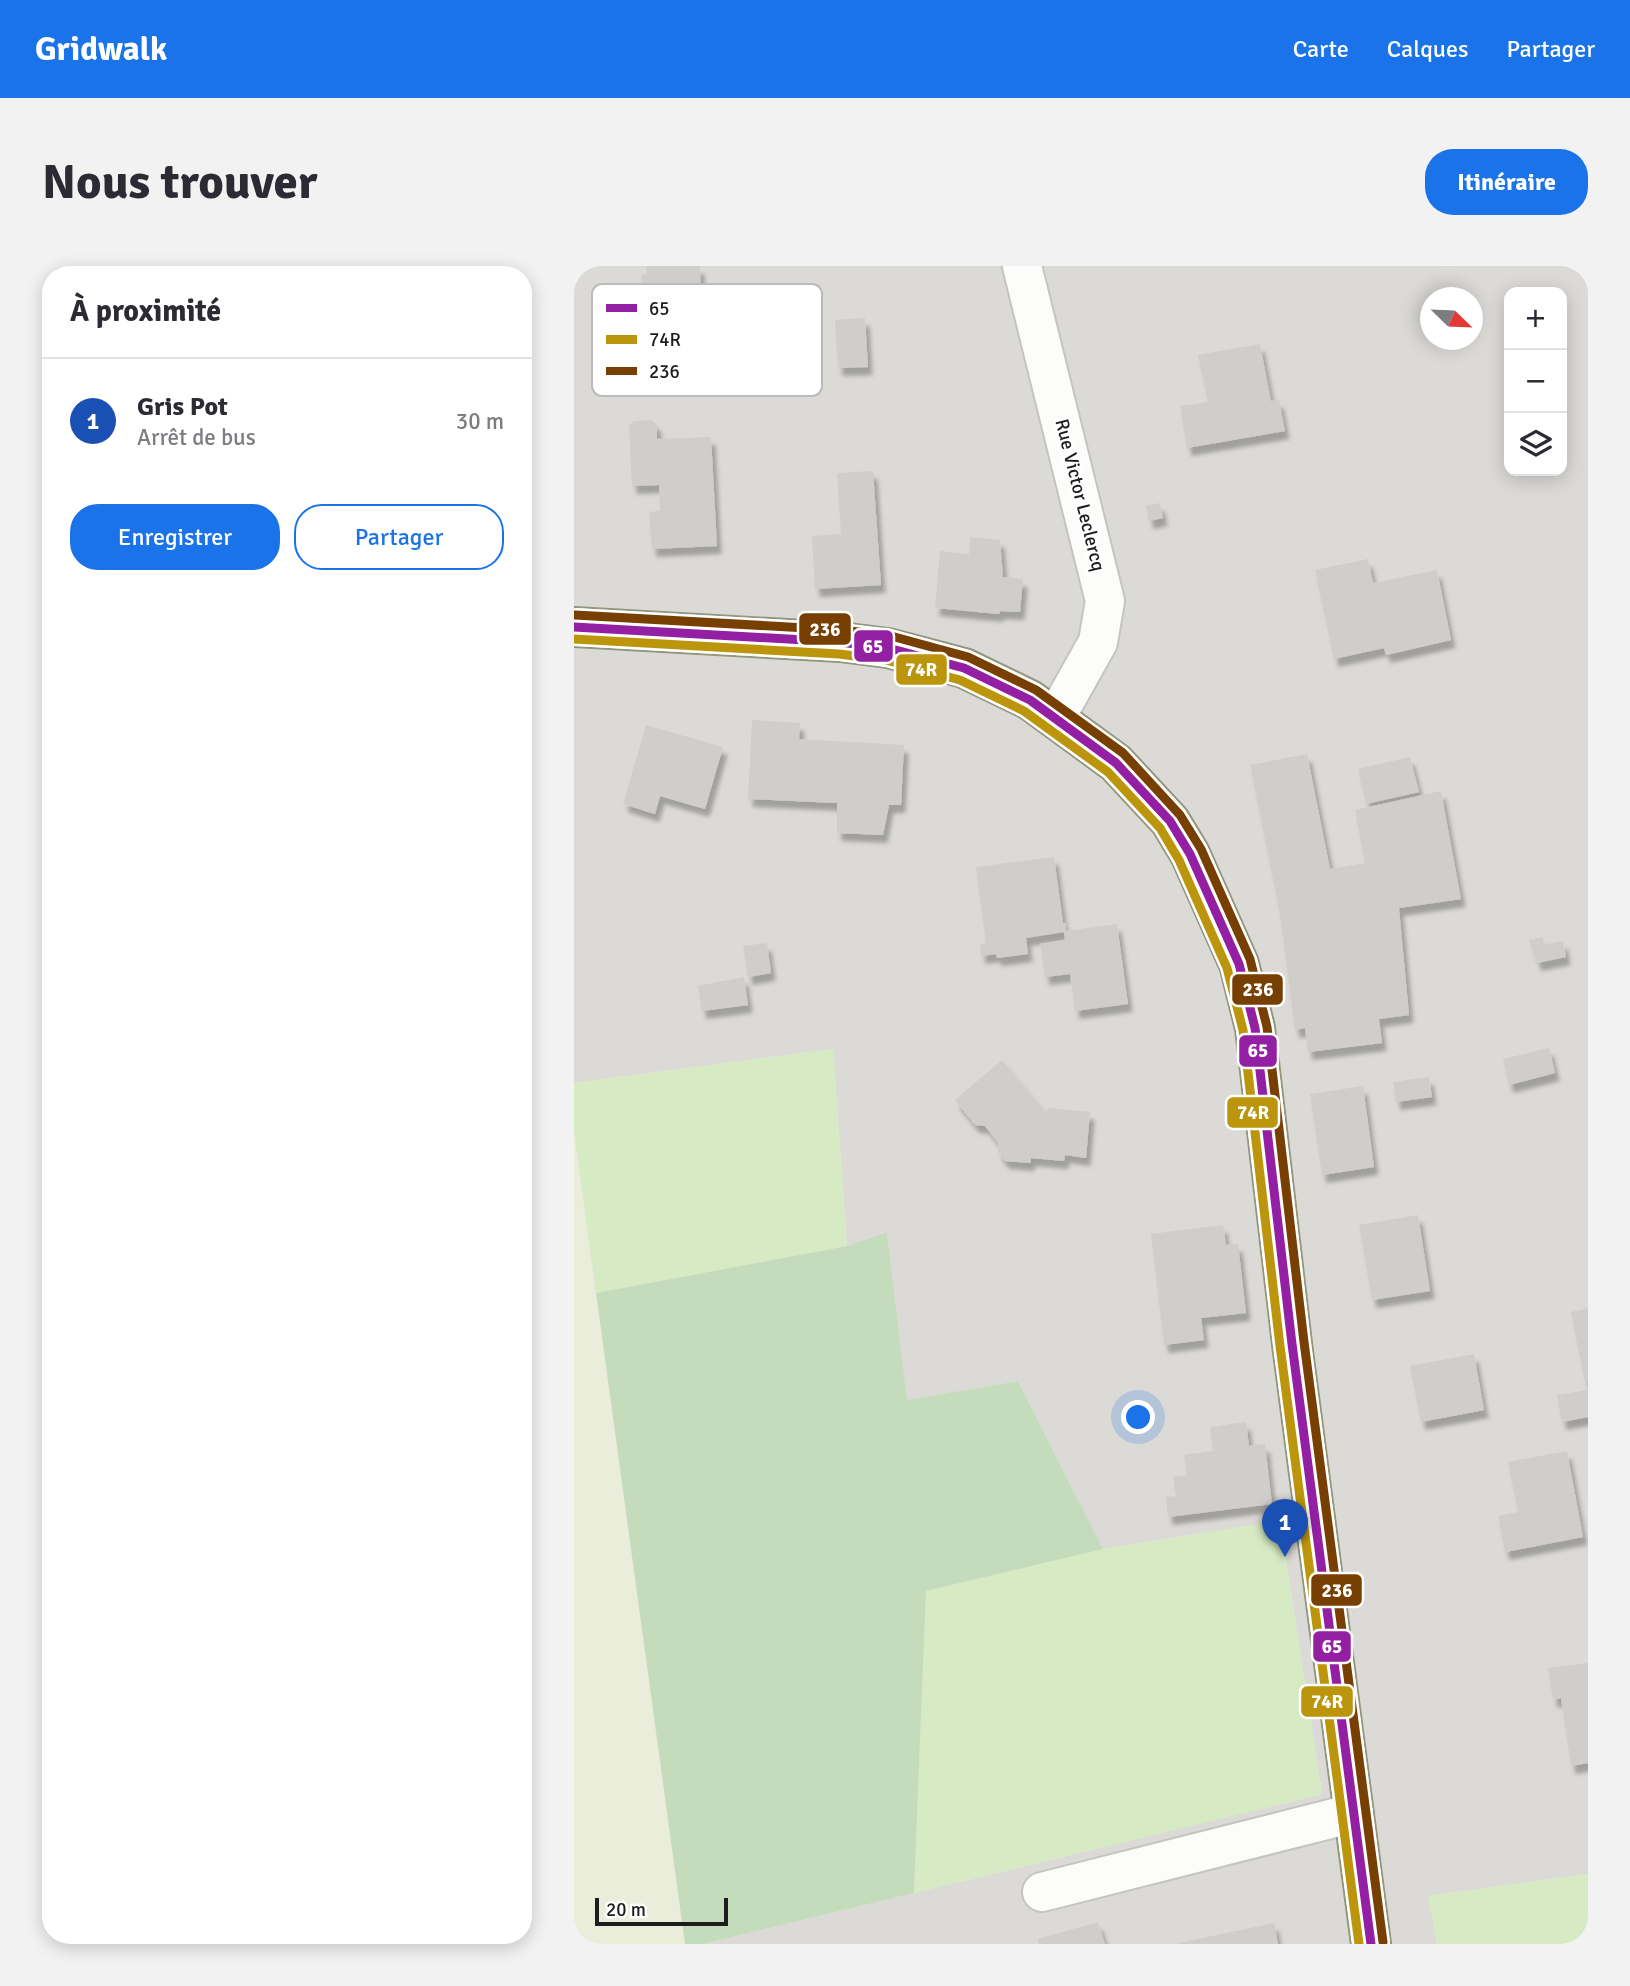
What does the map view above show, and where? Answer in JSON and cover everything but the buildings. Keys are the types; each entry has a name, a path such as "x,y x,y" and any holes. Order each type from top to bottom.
{"main road":[{"path":"574,627 815,640 888,648 964,668 1000,684 1056,717 1116,763 1170,821 1190,854 1224,925 1249,998 1371,1944"}],"street":[{"name":"Rue Victor Leclercq","path":"1022,266 1105,601 1098,642 1056,717"},
{"path":"1042,1892 1354,1813"}],"shaded area":[{"path":"574,266 1588,266 1588,1874 1429,1896 1437,1944 703,1944 1322,1794 1280,1521 1103,1549 1018,1381 907,1401 887,1232 847,1246 833,1049 574,1083"}],"green space":[{"path":"833,1049 847,1246 596,1293 574,1132 574,1083"},
{"path":"574,1132 624,1502 685,1944 574,1944"},
{"path":"887,1232 907,1400 1018,1381 1103,1549 926,1591 914,1893 703,1944 685,1944 596,1293 847,1246"},
{"path":"1280,1521 1322,1794 914,1893 926,1591 1103,1549"},
{"path":"1588,1874 1588,1944 1437,1944 1428,1896"}],"transit line":[{"name":"236","path":"575,615 842,630 891,636 968,657 1036,690 1123,753 1180,815 1201,849 1250,959 1267,1027 1304,1342 1383,1942"},
{"name":"65","path":"574,627 840,642 888,648 964,668 1030,700 1116,763 1170,821 1190,854 1239,964 1255,1028 1292,1344 1371,1944"},
{"name":"74R","path":"574,639 839,654 886,660 960,680 1024,711 1108,772 1160,828 1179,860 1227,968 1243,1030 1280,1346 1359,1944"}],"place":[{"name":"Gris Pot","path":"1285,1557"}]}
